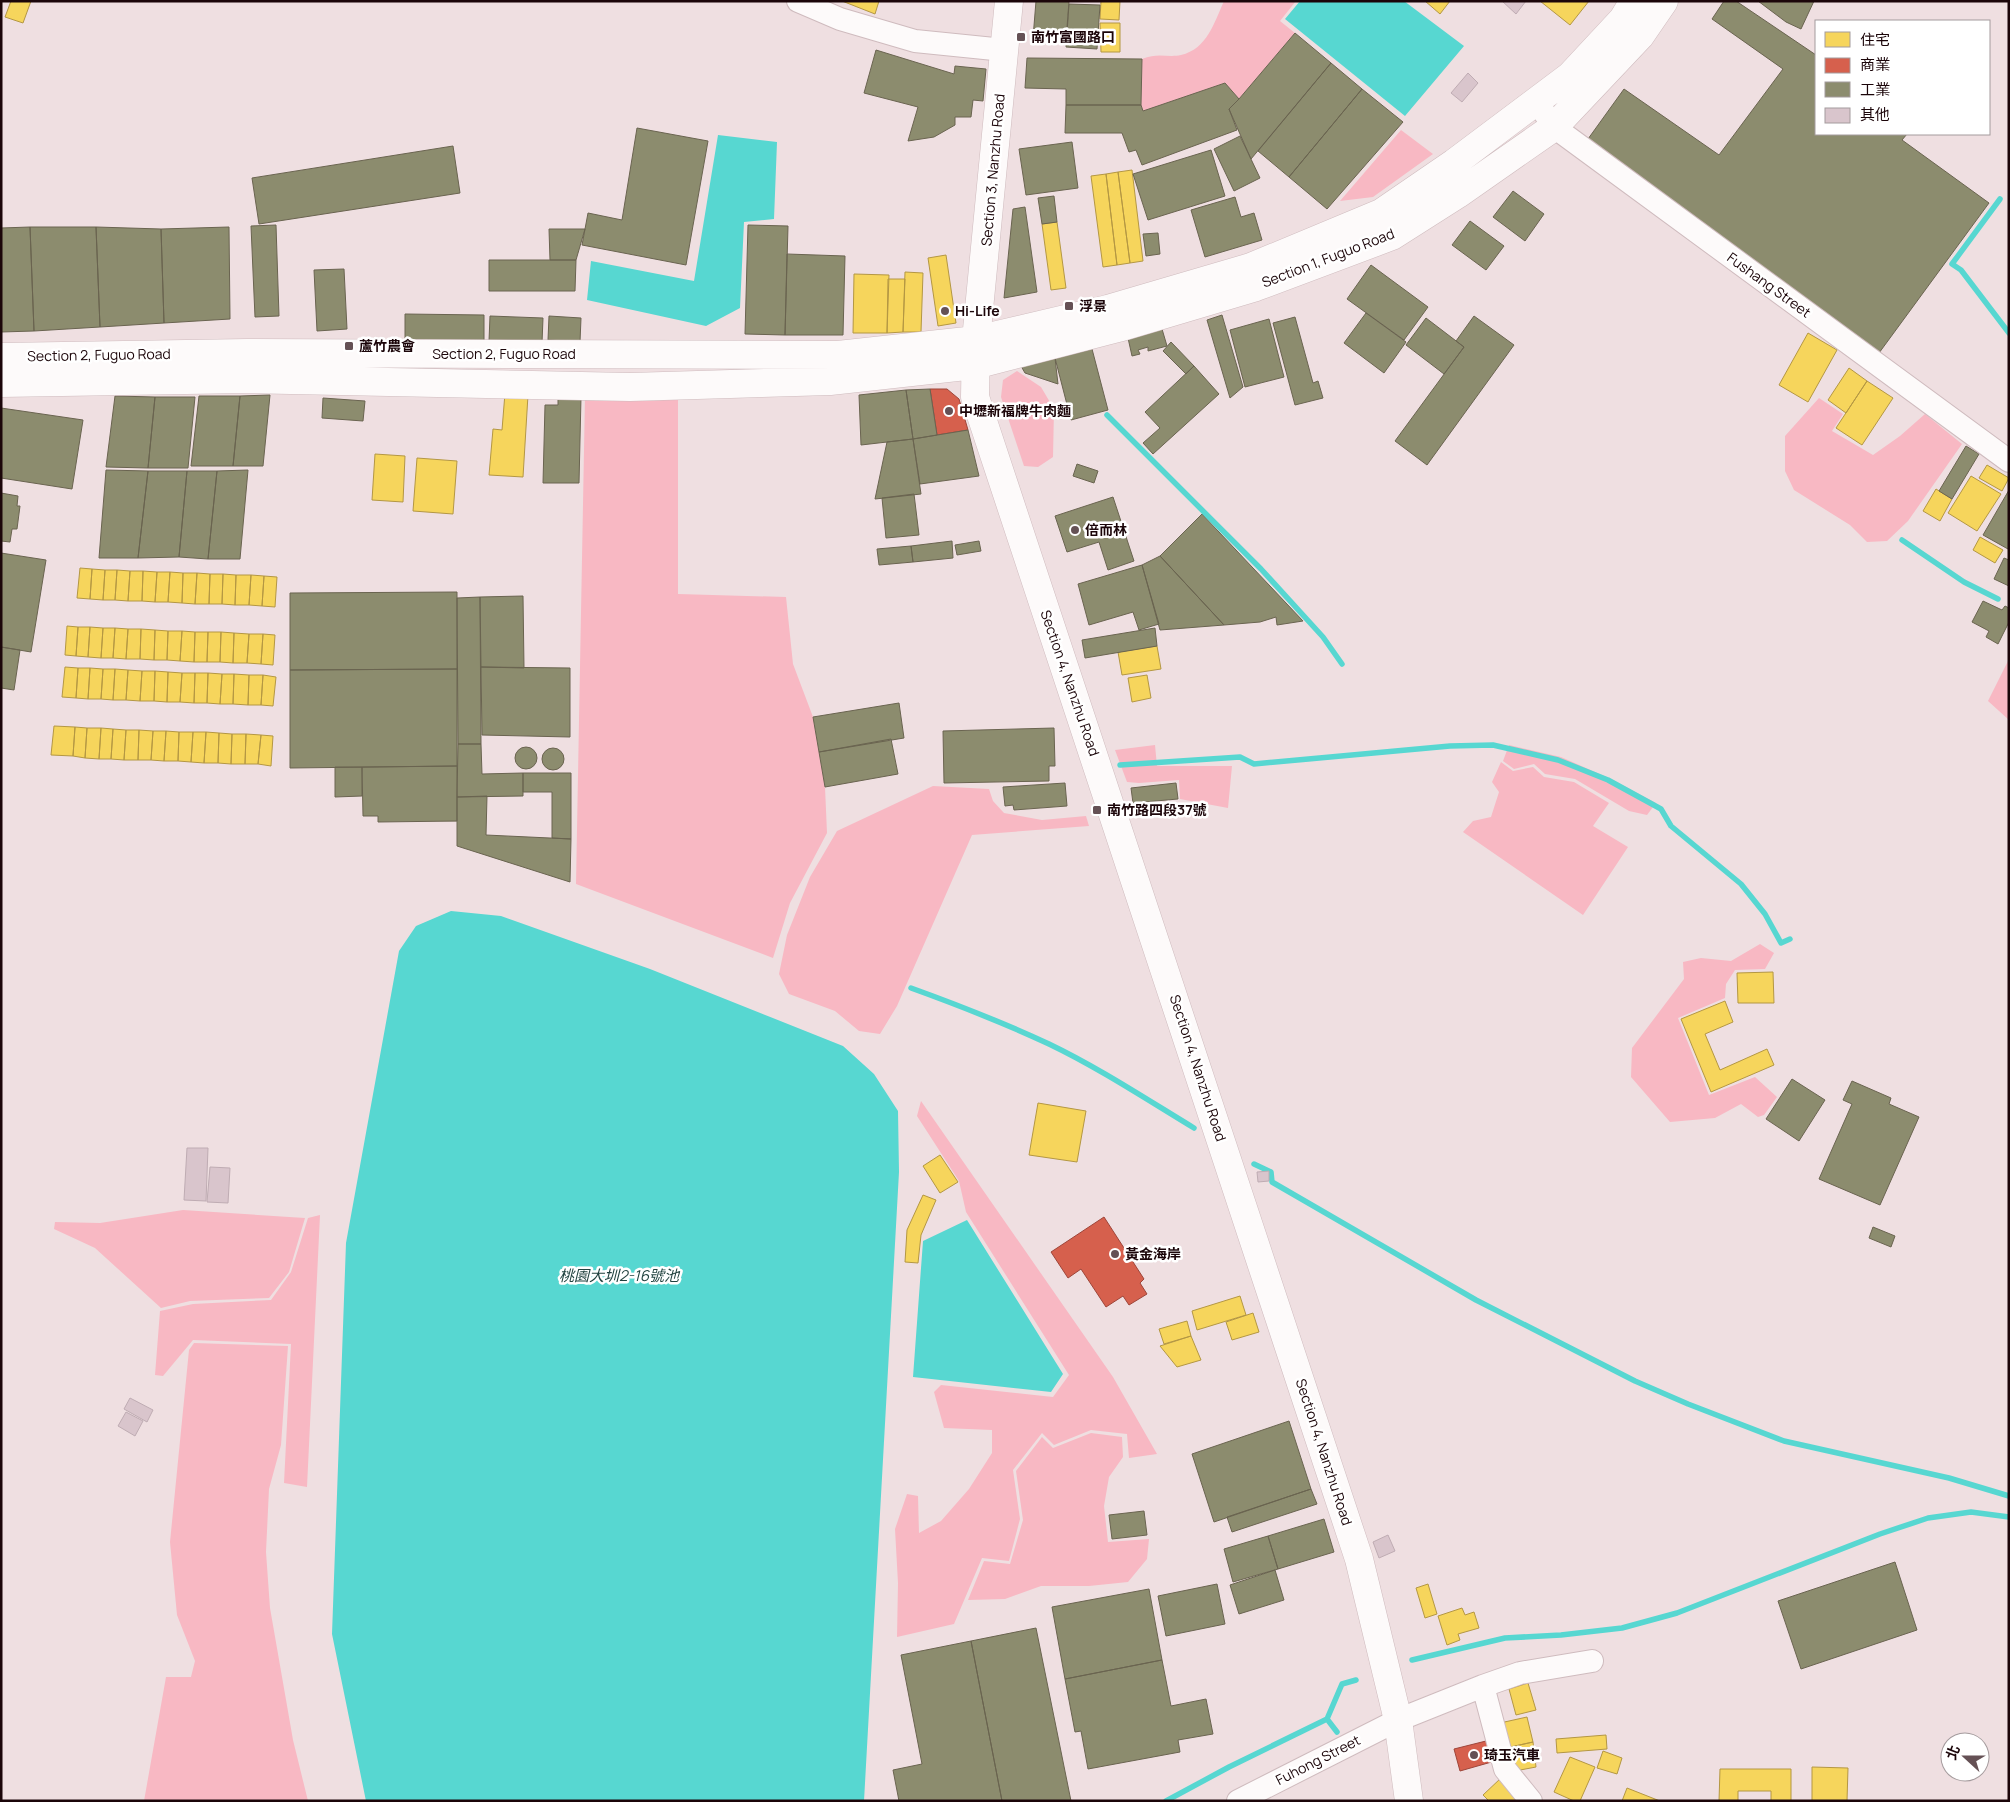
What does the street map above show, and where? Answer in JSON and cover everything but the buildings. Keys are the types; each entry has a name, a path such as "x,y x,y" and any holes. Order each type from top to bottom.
{"street":[{"path":"798,1 825,7 915,41 1004,50"},
{"name":"Section 3, Nanzhu Road","path":"976,352 1009,1"},
{"name":"Section 1, Fuguo Road","path":"976,352 1108,309 1251,268 1381,213 1454,163 1570,76 1623,19 1634,1"},
{"name":"Section 1, Fuguo Road","path":"976,352 1118,328 1256,287 1392,236 1458,194 1554,127 1640,36 1664,1"},
{"name":"Fushang Street","path":"1537,102 1554,127 2009,461"},
{"name":"Section 2, Fuguo Road","path":"1,357 247,353 838,355 976,352"},
{"name":"Section 2, Fuguo Road","path":"1,382 248,379 630,387 830,381 976,352"},
{"name":"Section 4, Nanzhu Road","path":"976,352 975,397 1035,584 1077,702 1359,1559 1398,1720 1409,1801"},
{"name":"Fuhong Street","path":"1238,1801 1398,1720 1520,1673 1592,1661"},
{"path":"1484,1686 1505,1769 1531,1801"}],"shaded area":[{"path":"1224,1 1296,1 1280,21 1295,33 1239,99 1225,83 1143,111 1141,105 1142,59 1158,55 1181,55 1190,52 1208,34"},
{"path":"1401,130 1433,154 1373,197 1340,201"},
{"path":"1017,371 1041,387 1054,409 1053,457 1038,467 1024,466 1001,397 1003,380"},
{"path":"585,396 678,398 678,594 786,597 793,664 813,717 825,787 827,833 790,903 773,958 576,884"},
{"path":"1819,398 1843,414 1832,431 1873,455 1900,436 1925,414 1962,444 1908,521 1887,541 1867,542 1850,525 1794,490 1785,471 1785,436"},
{"path":"2009,659 2009,720 1988,701"},
{"path":"1155,745 1157,766 1232,766 1228,808 1180,799 1179,780 1127,782 1115,750"},
{"path":"1509,745 1561,757 1611,779 1656,803 1647,815 1629,811 1575,779 1545,774 1534,764 1514,769 1503,761"},
{"path":"1501,762 1513,771 1533,767 1544,777 1574,782 1609,803 1593,826 1628,847 1583,915 1463,832 1473,821 1491,817 1499,792 1492,782"},
{"path":"933,786 989,789 993,801 1004,813 1042,820 1086,816 1089,826 972,835 897,1006 880,1034 859,1031 835,1011 789,994 779,974 787,935 810,877 837,831"},
{"path":"1760,944 1774,953 1765,969 1735,970 1726,984 1725,998 1678,1018 1709,1095 1755,1077 1777,1097 1764,1115 1758,1117 1741,1104 1715,1118 1670,1122 1631,1077 1632,1048 1684,979 1683,962 1701,958 1731,961"},
{"path":"921,1101 1113,1377 1157,1454 1129,1458 1127,1434 1091,1430 1054,1445 1042,1433 1013,1470 1020,1519 1009,1561 982,1558 954,1624 897,1637 898,1583 895,1529 907,1494 918,1496 919,1533 941,1521 969,1489 992,1453 992,1430 944,1428 934,1392 941,1385 1053,1397 1069,1375 966,1212 959,1181 917,1116"},
{"path":"183,1210 305,1218 289,1272 269,1298 190,1301 161,1308 95,1248 54,1229 55,1222 100,1223"},
{"path":"320,1215 307,1487 284,1483 291,1344 193,1340 163,1376 155,1375 160,1311 193,1304 271,1300 291,1272 308,1218"},
{"path":"194,1343 288,1346 281,1445 269,1489 266,1552 270,1608 293,1740 308,1801 144,1801 166,1677 191,1677 195,1661 177,1615 170,1542 189,1350"},
{"path":"1091,1433 1122,1437 1123,1457 1109,1477 1104,1506 1108,1542 1149,1539 1147,1559 1128,1582 1089,1586 1041,1586 1005,1599 968,1600 984,1561 1010,1564 1023,1520 1016,1471 1042,1437 1053,1448"}],"water":[{"path":"1300,1 1404,1 1464,46 1405,116 1285,19"},
{"path":"718,135 777,142 774,219 744,222 740,308 706,326 587,300 591,261 694,281"},
{"name":"桃園大圳2-16號池","path":"451,911 501,916 650,969 843,1046 874,1074 898,1111 899,1172 864,1801 366,1801 332,1634 346,1243 399,951 416,926"},
{"path":"967,1220 1063,1374 1051,1392 913,1377 923,1241"}],"waterway":[{"path":"2000,199 1952,264 1961,270 2009,333"},
{"path":"1107,415 1261,569 1323,637 1342,664"},
{"path":"1902,540 1964,582 1998,599"},
{"path":"1120,765 1240,757 1254,764 1450,746 1493,745 1558,760 1608,780 1661,809 1671,826 1741,884 1765,914 1781,943 1790,939"},
{"path":"911,988 981,1014 1068,1053 1194,1128"},
{"path":"1254,1164 1271,1172 1272,1182 1476,1300 1635,1381 1688,1404 1784,1441 1949,1478 2009,1496"},
{"path":"1412,1660 1505,1638 1561,1635 1622,1628 1677,1613 1880,1534 1928,1518 1971,1512 2009,1517"},
{"path":"1166,1801 1229,1767 1327,1719 1342,1684 1356,1680"},
{"path":"1327,1719 1337,1732"}],"place":[{"name":"南竹富國路口","path":"1021,37"},
{"name":"浮景","path":"1069,306"},
{"name":"Hi-Life","path":"945,311"},
{"name":"蘆竹農會","path":"349,346"},
{"name":"中壢新福牌牛肉麵","path":"949,411"},
{"name":"倍而林","path":"1075,530"},
{"name":"南竹路四段37號","path":"1097,810"},
{"name":"黃金海岸","path":"1115,1254"},
{"name":"琦玉汽車","path":"1474,1755"}]}
